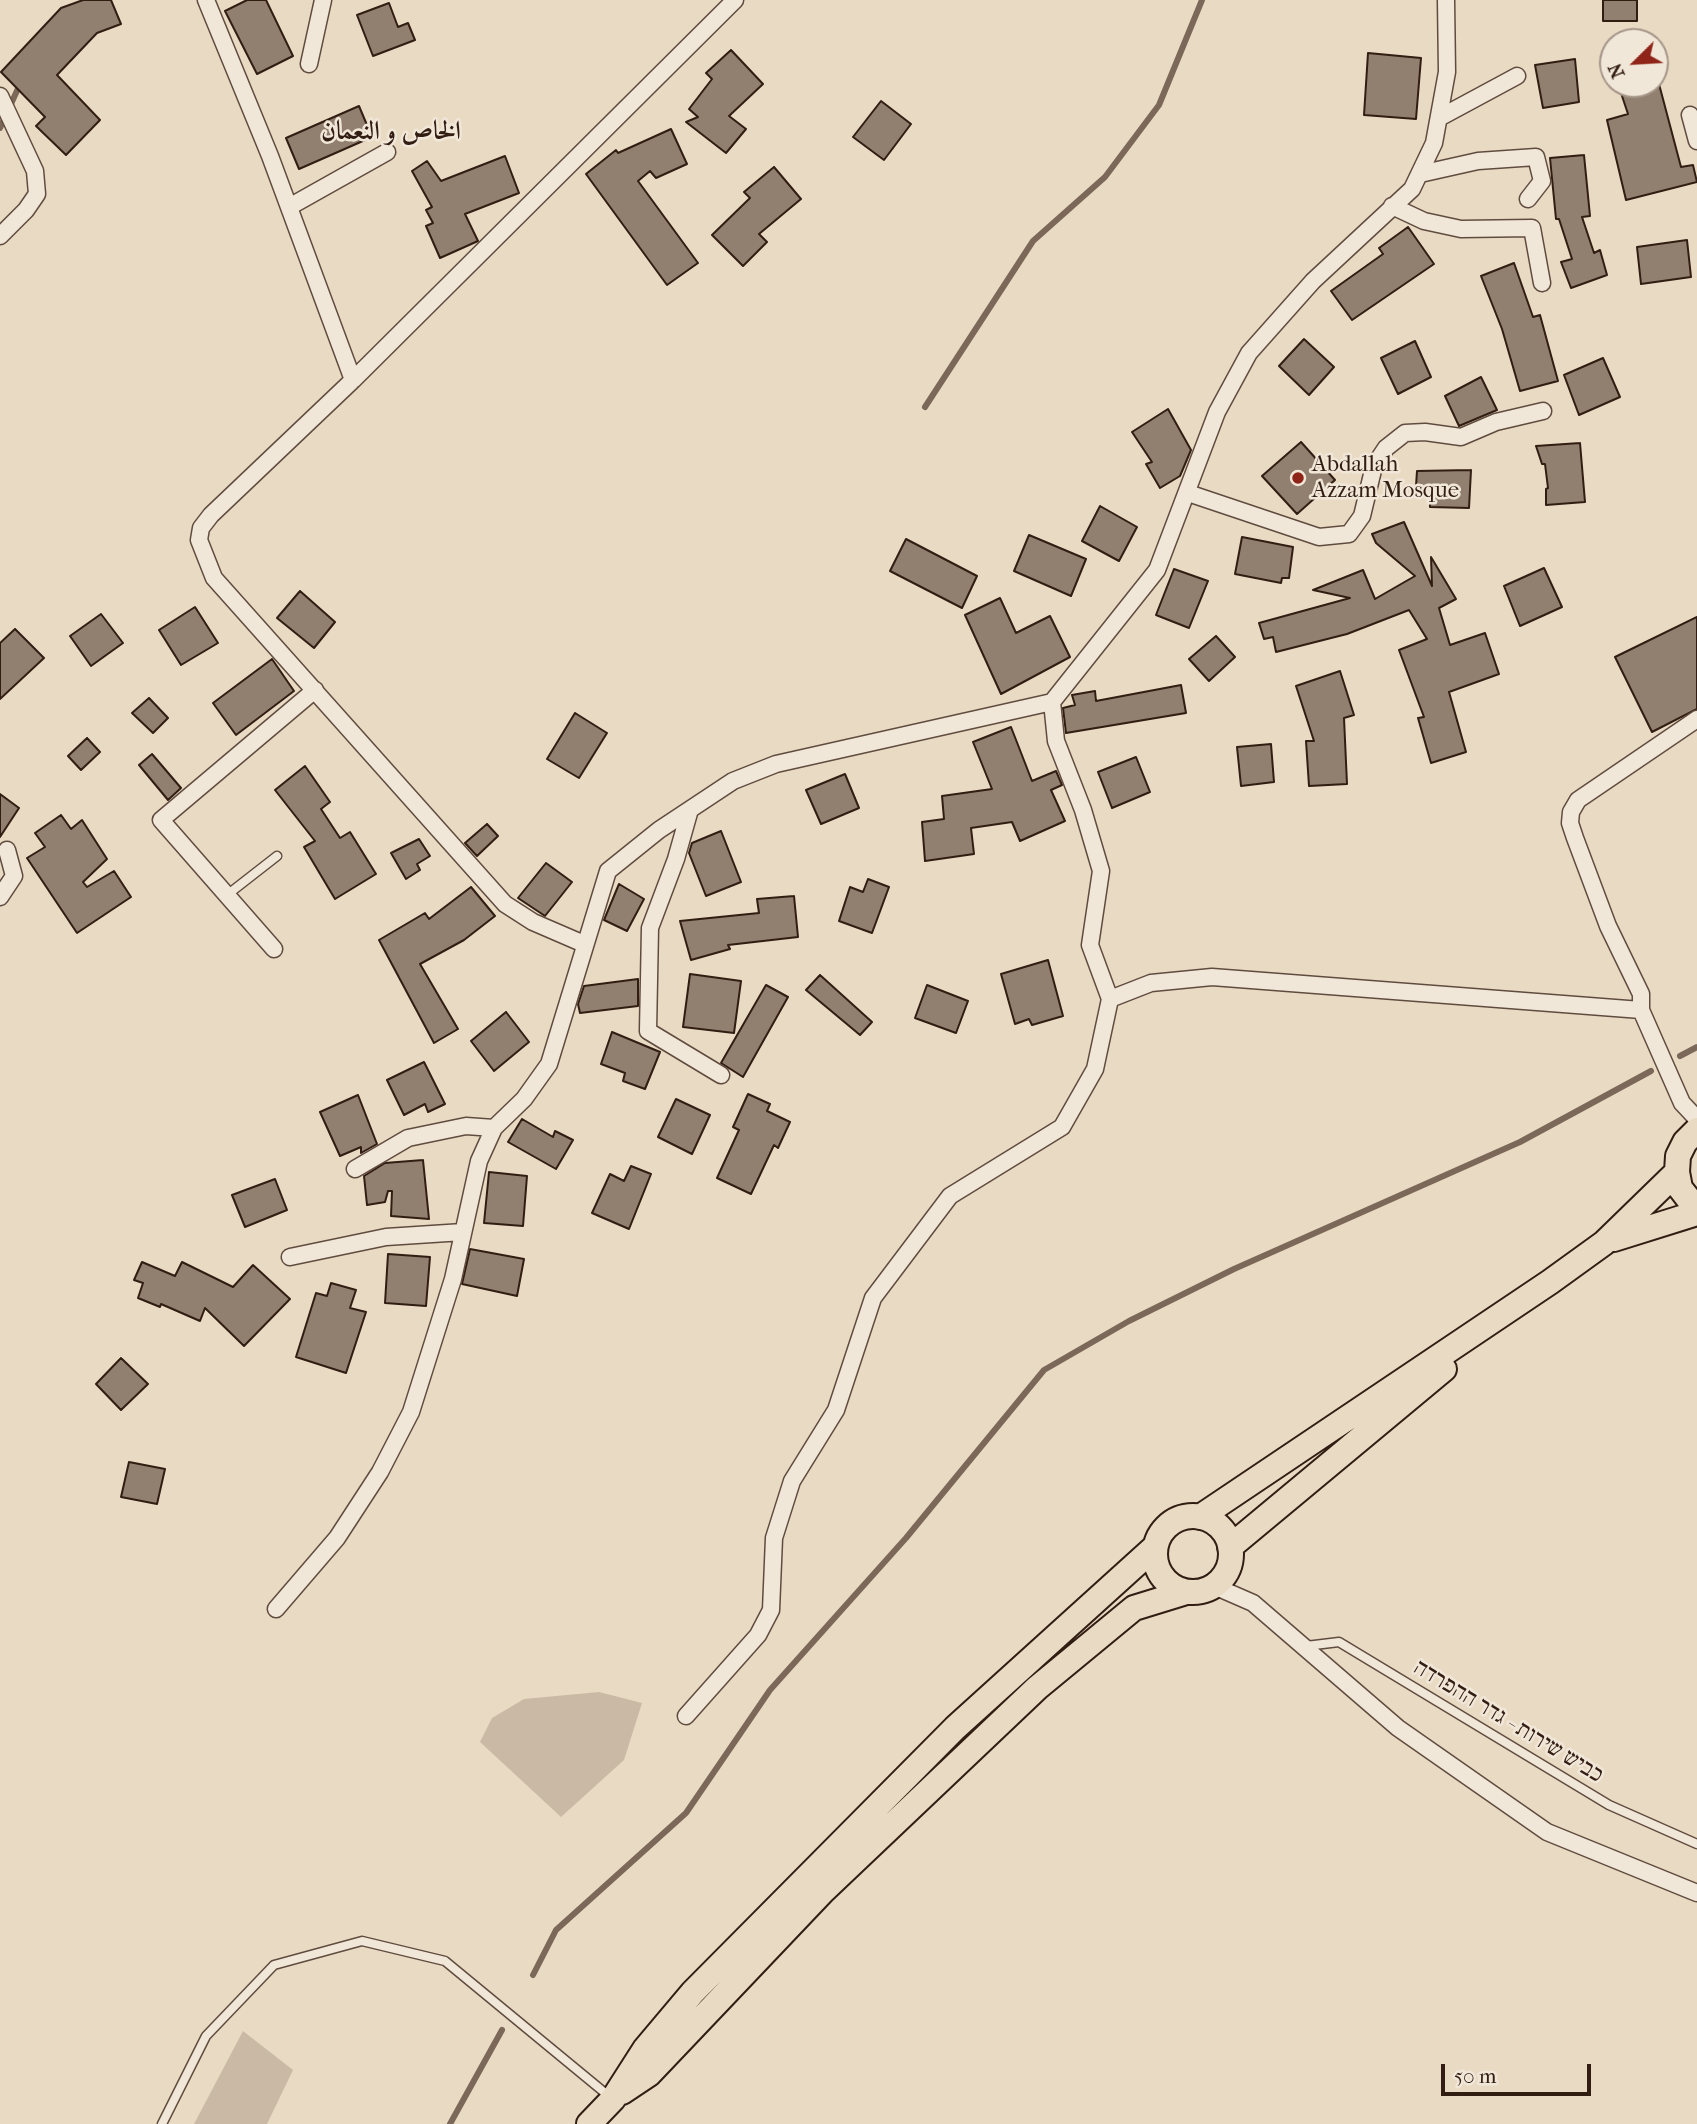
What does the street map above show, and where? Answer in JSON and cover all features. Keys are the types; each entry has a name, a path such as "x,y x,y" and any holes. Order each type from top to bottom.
{"main road":[{"path":"1604,1243 1697,1211 1680,1188 1677,1172 1678,1156 1685,1142 1697,1129"},
{"path":"1200,1517 1604,1243 1677,1172"},
{"path":"1230,1547 1550,1282"},
{"path":"613,2099 649,2074 823,1891 1037,1688 1134,1608 1214,1586 1224,1576 1230,1562 1230,1547 1219,1528 1200,1517 1185,1517 1171,1522 1160,1534 1155,1547 1155,1562 1161,1576 1172,1587 1186,1592"},
{"path":"589,2124 613,2099 645,2049 693,1992 955,1728 1155,1547"},
{"path":"955,1728 963,1746 973,1748"}],"street":[{"path":"206,0 289,207 353,380"},
{"path":"309,64 323,0"},
{"path":"584,944 533,922 505,904 214,578 199,540 201,528 211,515 353,380 735,0"},
{"path":"276,1609 337,1538 380,1472 411,1412 453,1279 479,1161 494,1128 524,1099 549,1064 608,871 659,830 689,813 733,781 776,764 1052,702 1157,570 1217,412 1249,353 1313,281 1412,189 1434,144 1439,118 1447,72 1446,0"},
{"path":"1439,118 1517,76"},
{"path":"0,96 34,171 37,194 26,210 0,236"},
{"path":"1690,115 1697,141"},
{"path":"289,207 387,152"},
{"path":"1420,174 1478,161 1536,157 1542,181 1528,199"},
{"path":"1392,206 1424,221 1461,229 1532,228 1542,283"},
{"path":"1188,493 1319,537 1349,534 1362,516 1374,467 1386,448 1405,433 1425,432 1461,437 1496,422 1543,411"},
{"path":"274,949 161,820 315,690"},
{"path":"686,1716 758,1635 771,1610 774,1538 792,1481 836,1410 873,1298 950,1196 1062,1127 1095,1069 1110,999 1090,945 1101,871 1083,810 1056,741 1052,702"},
{"path":"1697,719 1578,800 1571,811 1570,823 1608,926 1641,994 1641,1010 1682,1103 1697,1119"},
{"path":"689,813 676,859 650,928 648,1031 721,1075"},
{"path":"0,897 14,876 7,850"},
{"path":"1110,999 1151,983 1212,977 1641,1010"},
{"path":"355,1169 408,1138 466,1126 494,1128"},
{"path":"290,1257 386,1237 463,1232"},
{"path":"1214,1586 1253,1603 1398,1728 1547,1832 1697,1893"}],"lane":[{"path":"227,895 277,856"},
{"name":"כביש שירות - גדר ההפרדה","path":"1300,1646 1339,1642 1609,1805 1697,1844"},
{"path":"162,2124 206,2036 274,1965 362,1941 446,1961 613,2099"}],"shaded area":[{"path":"599,1692 642,1703 624,1760 561,1817 480,1742 492,1718 524,1699"},
{"path":"243,2031 293,2070 267,2124 194,2124"}],"building":[{"path":"83,0 111,0 121,24 97,33 57,75 100,120 66,155 36,126 45,117 1,72 61,8"},
{"path":"247,0 266,0 293,56 257,74 225,11"},
{"path":"1603,0 1637,0 1637,21 1603,21"},
{"path":"389,3 398,27 408,23 415,40 373,56 357,15"},
{"path":"731,50 763,84 729,116 746,129 726,153 686,122 698,117 689,109 712,79 706,73"},
{"path":"1368,53 1421,58 1416,119 1364,115"},
{"path":"1575,59 1579,102 1543,108 1535,65"},
{"path":"1623,98 1663,98 1681,167 1693,165 1697,182 1626,200 1607,120 1628,114"},
{"path":"881,101 911,124 884,160 853,137"},
{"path":"359,106 372,137 299,169 286,138"},
{"path":"671,129 687,164 656,178 650,171 638,181 698,263 667,285 586,174 616,150 618,153"},
{"path":"1584,155 1590,216 1582,217 1594,253 1600,250 1607,275 1571,288 1561,262 1572,259 1559,219 1556,219 1550,158"},
{"path":"505,156 519,193 465,214 478,241 440,258 426,226 433,223 426,210 432,207 412,171 427,161 441,181"},
{"path":"774,167 801,199 759,234 767,242 743,266 712,235 750,198 744,192"},
{"path":"1408,227 1434,264 1352,320 1331,291 1383,254 1379,248"},
{"path":"1687,240 1691,277 1641,284 1637,247"},
{"path":"1514,263 1533,317 1540,315 1558,381 1520,391 1502,329 1481,276"},
{"path":"1304,339 1334,367 1309,395 1279,366"},
{"path":"1415,341 1431,377 1398,394 1381,358"},
{"path":"1603,358 1620,397 1579,415 1564,375"},
{"path":"1481,377 1497,410 1459,426 1445,396"},
{"path":"1168,409 1191,450 1180,476 1160,488 1146,464 1152,462 1132,432"},
{"name":"Abdallah Azzam Mosque","path":"1301,442 1335,480 1297,514 1262,476"},
{"path":"1580,443 1585,502 1546,505 1548,488 1545,464 1542,464 1536,446"},
{"path":"1471,470 1469,508 1430,507 1430,487 1416,486 1417,471"},
{"path":"1100,506 1137,527 1119,561 1082,541"},
{"path":"1404,522 1432,586 1431,557 1456,599 1439,608 1450,645 1485,633 1499,674 1449,692 1466,752 1431,763 1418,718 1424,717 1399,650 1427,639 1409,610 1347,634 1276,652 1273,637 1264,639 1259,623 1350,598 1313,590 1363,570 1375,599 1415,576 1376,543 1372,534"},
{"path":"1029,535 1086,559 1071,596 1014,571"},
{"path":"1242,537 1293,547 1289,578 1282,578 1281,583 1235,574"},
{"path":"906,539 977,576 962,608 890,571"},
{"path":"1544,568 1562,607 1520,626 1504,586"},
{"path":"1174,569 1208,581 1189,628 1156,615"},
{"path":"300,591 335,622 314,648 277,618"},
{"path":"1000,598 1016,633 1050,616 1070,657 1001,694 965,615"},
{"path":"195,607 218,643 181,665 159,630"},
{"path":"101,614 123,643 91,666 70,636"},
{"path":"1697,617 1697,709 1652,732 1615,657"},
{"path":"15,629 44,658 0,699 0,643"},
{"path":"1216,636 1235,657 1209,681 1189,659"},
{"path":"272,659 294,691 236,735 213,703"},
{"path":"1340,671 1354,715 1344,718 1347,784 1309,786 1306,741 1314,741 1296,686"},
{"path":"1181,685 1186,713 1066,733 1063,708 1075,705 1072,695 1095,691 1096,701"},
{"path":"149,698 168,718 153,733 132,713"},
{"path":"575,713 607,733 579,778 547,759"},
{"path":"1011,727 1032,781 1056,771 1062,785 1051,790 1065,821 1020,841 1012,822 971,828 974,854 925,861 922,822 944,819 942,796 992,789 973,742"},
{"path":"87,738 100,752 81,770 68,756"},
{"path":"1271,744 1274,782 1241,786 1237,747"},
{"path":"152,754 181,788 168,800 139,765"},
{"path":"1136,757 1150,792 1112,808 1098,772"},
{"path":"305,766 330,802 321,809 340,838 350,832 376,874 335,899 304,847 315,841 275,790"},
{"path":"845,774 859,808 821,824 806,790"},
{"path":"0,794 19,808 0,837"},
{"path":"61,815 71,829 82,820 107,859 83,882 87,887 114,871 131,897 77,933 27,858 45,847 35,833"},
{"path":"487,824 498,836 477,856 465,843"},
{"path":"721,831 741,882 706,896 689,853 692,843"},
{"path":"419,839 430,856 417,864 420,870 406,879 391,853"},
{"path":"546,863 572,882 545,916 518,898"},
{"path":"868,879 889,887 872,933 839,921 850,887 863,892"},
{"path":"619,884 644,899 627,931 604,920"},
{"path":"471,887 495,916 464,940 420,964 458,1029 434,1043 379,940 425,913 429,919"},
{"path":"794,896 798,937 728,945 730,949 691,960 680,921 759,913 757,899"},
{"path":"1048,960 1063,1016 1032,1025 1029,1019 1015,1024 1001,974"},
{"path":"690,974 741,981 734,1033 683,1027"},
{"path":"820,975 872,1022 860,1035 806,990"},
{"path":"638,979 638,1006 580,1013 578,1004 584,986"},
{"path":"766,985 788,997 743,1077 721,1063"},
{"path":"927,985 968,1001 956,1033 915,1018"},
{"path":"506,1012 529,1042 494,1071 471,1041"},
{"path":"612,1032 660,1052 645,1089 623,1081 625,1073 601,1064"},
{"path":"424,1062 445,1104 428,1112 425,1104 404,1115 387,1080"},
{"path":"748,1094 770,1104 767,1111 790,1122 778,1148 774,1145 751,1194 717,1178 739,1130 733,1127"},
{"path":"358,1095 377,1144 361,1153 361,1147 340,1156 320,1112"},
{"path":"676,1099 710,1115 692,1154 658,1137"},
{"path":"522,1119 553,1137 555,1131 573,1140 556,1169 508,1142"},
{"path":"423,1160 429,1219 391,1216 392,1191 388,1191 385,1202 367,1205 364,1176 385,1163"},
{"path":"631,1166 651,1174 629,1229 592,1213 610,1174 624,1181"},
{"path":"489,1172 527,1176 523,1226 484,1223"},
{"path":"275,1179 287,1210 245,1227 232,1195"},
{"path":"470,1249 524,1259 517,1296 462,1284"},
{"path":"388,1254 430,1257 426,1306 385,1303"},
{"path":"142,1262 175,1276 182,1262 233,1287 253,1265 290,1299 244,1346 205,1308 200,1321 161,1304 160,1307 138,1298 143,1283 134,1280"},
{"path":"331,1283 356,1290 350,1308 366,1312 346,1373 296,1357 316,1293 327,1296"},
{"path":"121,1358 148,1384 121,1410 96,1384"},
{"path":"129,1462 165,1469 157,1504 121,1497"}],"waterway":[{"path":"925,407 1033,241 1105,177 1159,105 1202,0"},
{"path":"0,128 21,82"},
{"path":"1680,1056 1697,1047"},
{"path":"533,1975 556,1930 686,1813 770,1690 906,1538 1044,1370 1129,1321 1234,1269 1520,1142 1651,1071"},
{"path":"450,2124 502,2030"}],"place":[{"name":"Abdallah Azzam Mosque","path":"1298,478"}],"district":[{"name":"الخاص و النعمان","path":"391,133"}]}
